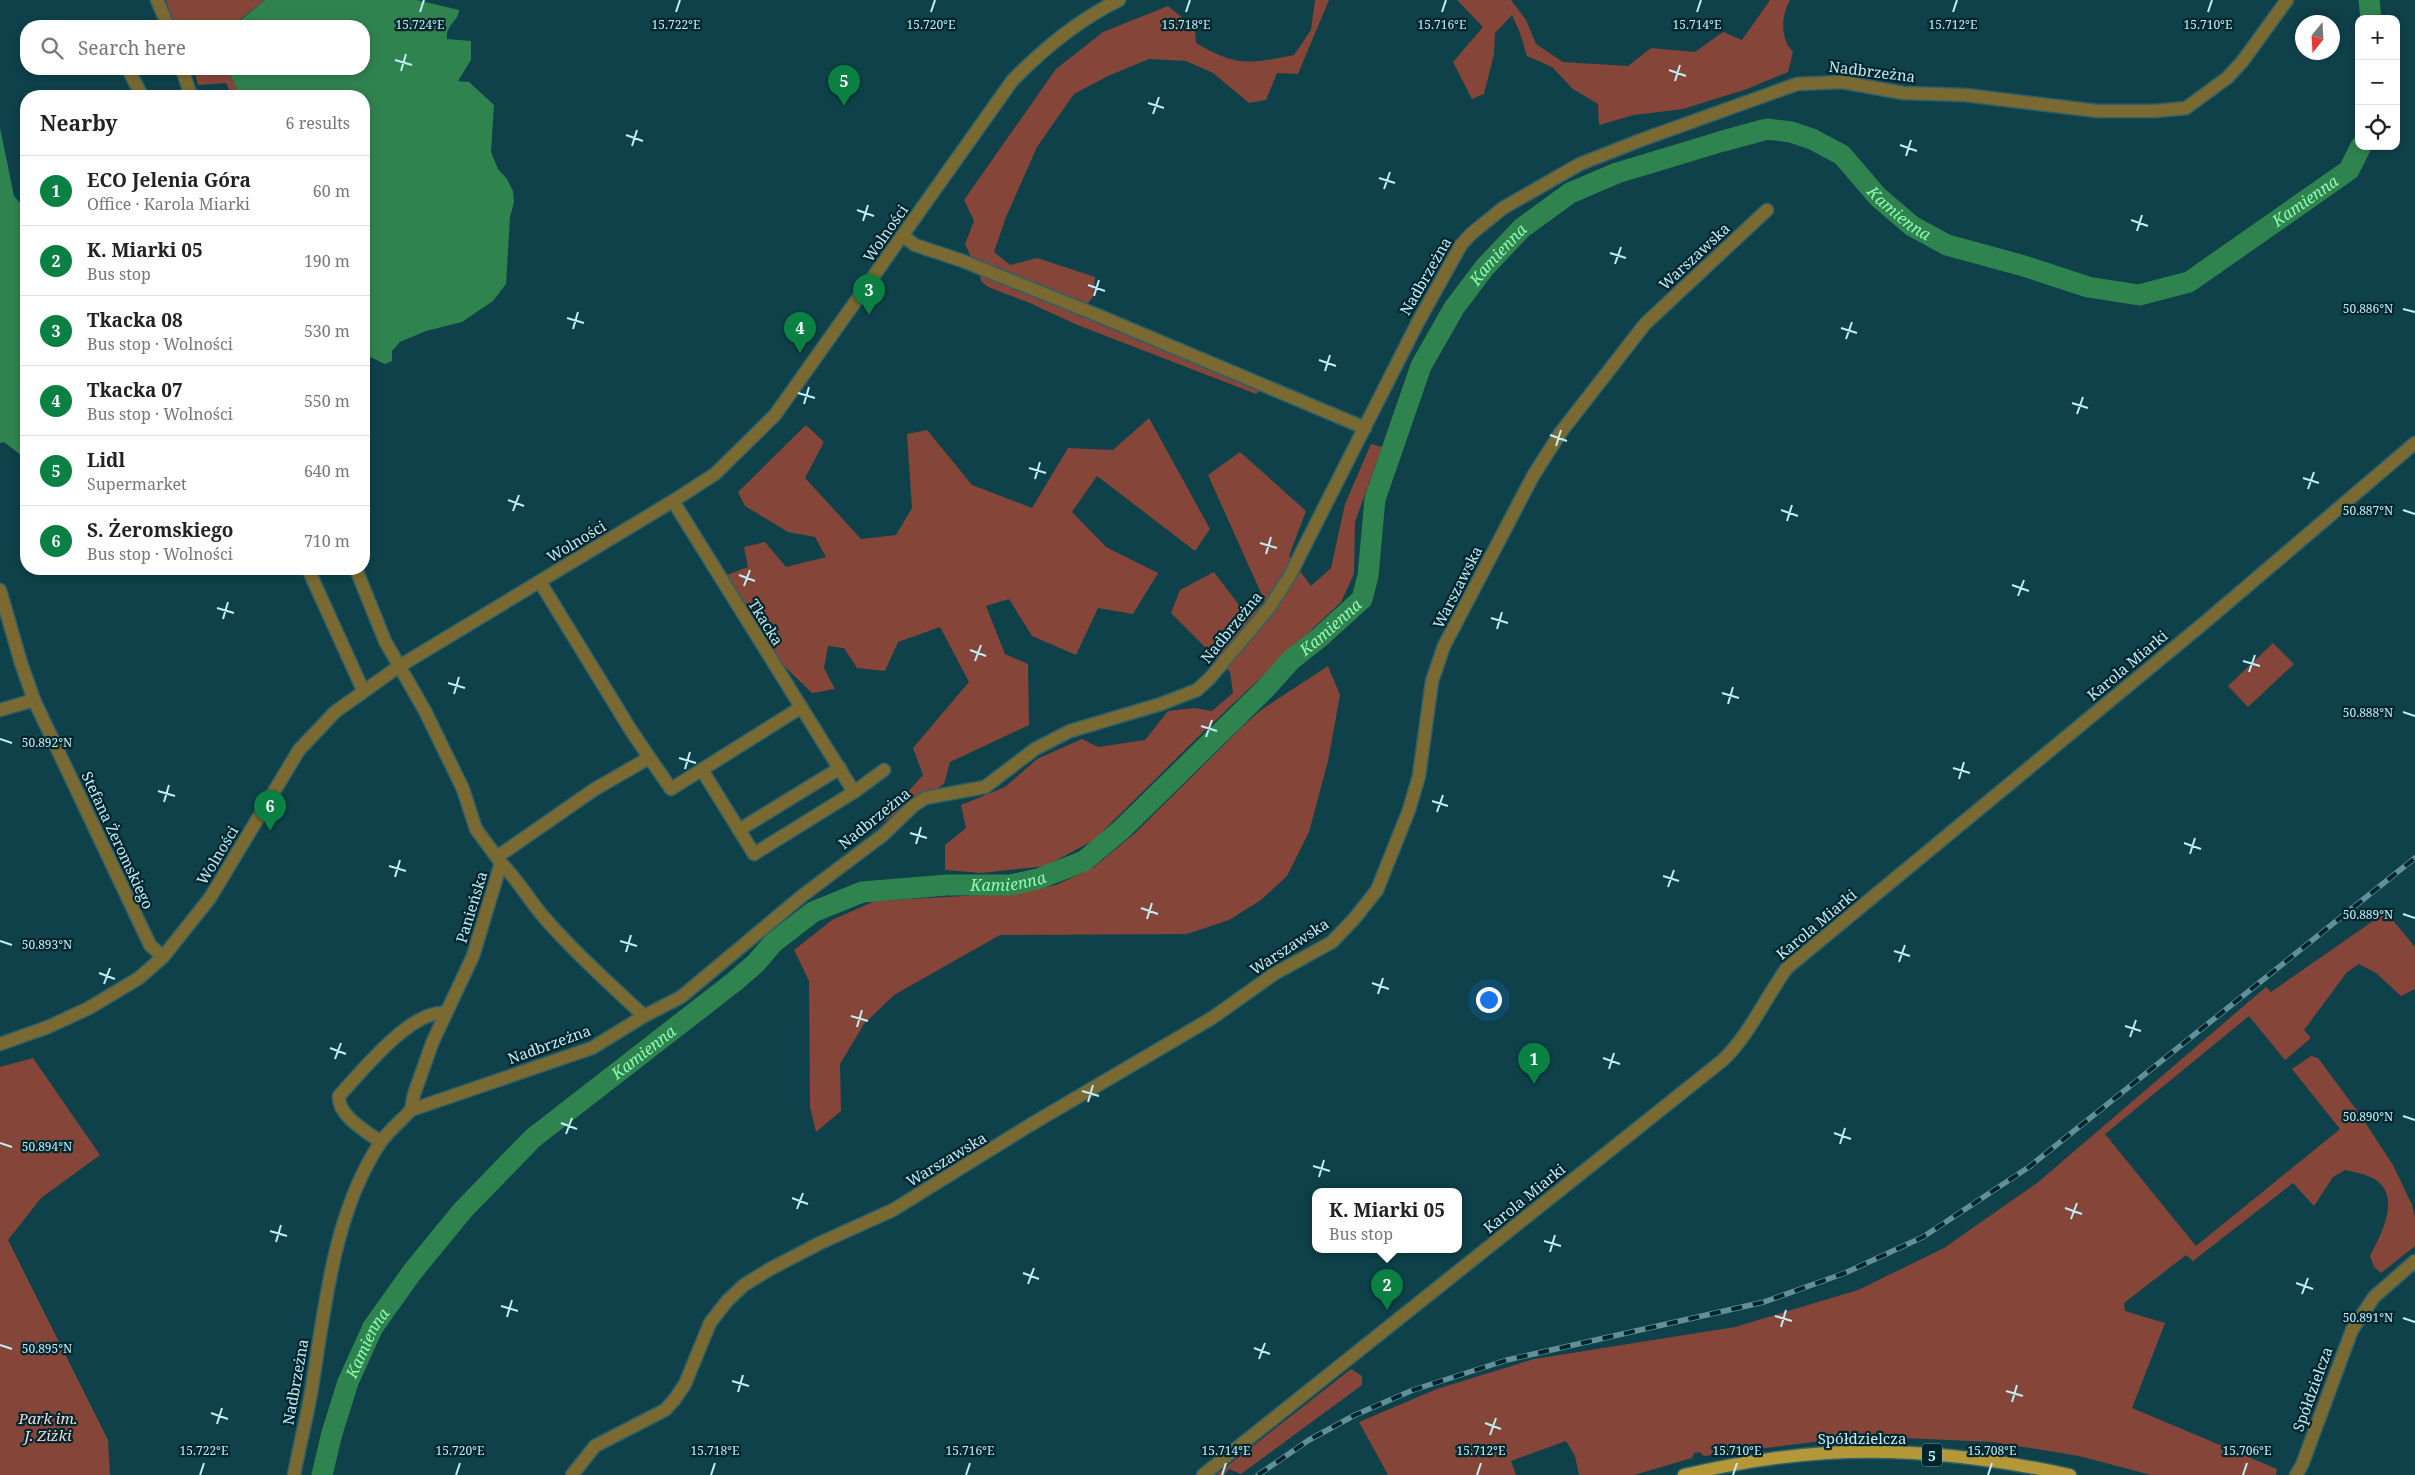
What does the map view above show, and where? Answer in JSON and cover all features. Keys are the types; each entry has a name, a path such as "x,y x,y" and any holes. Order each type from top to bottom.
{"main road":[{"name":"Spółdzielcza","path":"1684,1475 1767,1459 1853,1452 1945,1456 2011,1464 2070,1475"}],"street":[{"path":"158,0 166,20"},
{"name":"Wolności","path":"0,1044 48,1027 88,1008 139,978 164,957 210,898 299,750 316,729 363,690 398,667 673,502 714,474 775,415 1012,81 1047,47 1086,18 1119,0"},
{"name":"Nadbrzeżna","path":"294,1475 334,1258 344,1222 362,1178 381,1142 411,1110 592,1048 691,990 788,908 883,835 913,806 925,798 986,787 1035,749 1070,731 1161,704 1198,690 1263,616 1289,578 1418,322 1460,245 1503,208 1580,164 1790,86 1816,82 1842,82 1902,93 1965,94 2097,111 2155,111 2186,108 2227,78 2242,62 2287,0"},
{"path":"131,75 139,90"},
{"path":"184,75 189,90"},
{"name":"Warszawska","path":"572,1475 595,1446 665,1410 685,1384 703,1336 710,1323 727,1301 744,1286 770,1268 893,1210 1030,1125 1212,1018 1274,974 1332,942 1354,919 1377,890 1409,810 1419,776 1432,681 1444,646 1533,476 1561,432 1645,324 1767,210"},
{"path":"903,236 916,245 1003,277 1365,428"},
{"name":"Karola Miarki","path":"1204,1475 1723,1060 1740,1044 1770,991 1787,968 2182,641 2415,443"},
{"name":"Tkacka","path":"673,502 854,792"},
{"path":"311,575 363,690"},
{"name":"Panieńska","path":"358,575 385,642 425,711 463,789 476,828 499,860 473,956 444,1013 414,1094 411,1110"},
{"path":"540,582 649,758 671,789 800,708"},
{"name":"Stefana Żeromskiego","path":"0,590 34,700 150,946 164,957"},
{"path":"0,710 34,700"},
{"path":"644,1016 594,969 542,914 514,876 499,860 595,789 649,758"},
{"path":"739,830 840,768"},
{"path":"702,770 754,854 854,792 884,770"},
{"path":"381,1142 344,1111 338,1103 339,1096 409,1025 436,1012 444,1013"},
{"name":"Spółdzielcza","path":"2299,1472 2352,1330 2374,1297 2413,1267"}],"green space":[{"path":"166,0 265,0 241,20 172,20"},
{"path":"1315,0 1329,0 1298,74 1277,73 1266,100 1249,103 1213,73 1186,61 1149,59 1108,76 1074,94 1037,147 1006,217 994,252 1010,265 1037,258 1095,277 1093,297 1078,315 1259,391 1256,394 1075,324 1030,303 988,287 981,281 977,261 972,259 965,244 974,221 964,200 1056,69 1103,32 1168,6 1195,28 1196,43 1222,56 1233,60 1254,61 1294,55 1311,30"},
{"path":"1457,0 1511,0 1526,20 1536,44 1563,62 1628,66 1651,48 1695,52 1723,32 1742,40 1770,0 1790,0 1785,13 1783,27 1786,40 1793,52 1788,72 1747,89 1683,109 1634,115 1599,125 1598,104 1573,89 1552,67 1527,56 1512,15 1495,33 1494,54 1484,94 1472,99 1453,62 1483,27"},
{"path":"196,75 231,75 237,90 229,90 226,83 198,85"},
{"path":"1149,418 1210,529 1195,551 1097,476 1072,512 1106,547 1158,573 1133,614 1098,608 1076,655 1032,636 1009,599 986,606 1005,654 1028,664 1029,725 950,762 944,784 881,823 875,815 907,793 923,775 913,748 969,682 940,627 898,642 885,671 857,668 844,648 828,646 824,668 835,689 812,693 782,664 727,575 748,567 744,547 765,542 786,567 826,557 815,537 788,532 745,506 738,492 806,425 824,442 805,478 861,539 896,535 912,508 907,434 927,430 972,485 1032,508 1068,448 1113,450"},
{"path":"1371,444 1382,447 1355,522 1354,574 1341,602 1200,735 1094,840 1046,866 982,873 945,870 945,845 966,828 961,805 1005,787 1037,759 1082,739 1098,747 1145,740 1168,711 1195,708 1212,711 1233,693 1230,672 1171,613 1180,590 1214,572 1248,617 1265,602 1208,475 1240,452 1306,511 1289,556 1311,586 1331,568 1345,504"},
{"path":"2273,643 2294,664 2248,707 2228,686"},
{"path":"1328,666 1340,695 1328,761 1309,832 1287,876 1261,900 1229,920 1187,934 1000,935 894,995 864,1024 840,1064 841,1111 816,1132 810,1107 809,981 794,950 832,920 875,901 1016,893 1056,885 1094,867 1134,834 1261,710"},
{"path":"2386,912 2415,947 2415,989 2401,996 2376,973 2359,964 2347,972 2304,1030 2311,1038 2285,1060 2249,1016 2105,1134 2196,1246 2340,1129 2292,1069 2311,1056 2318,1058 2361,1116 2393,1165 2412,1205 2415,1217 2415,1246 2381,1273 2374,1267 2370,1256 2380,1236 2387,1213 2388,1201 2386,1191 2379,1183 2368,1176 2345,1170 2333,1177 2314,1206 2293,1183 2193,1261 2186,1255 2124,1303 2125,1311 2165,1323 2132,1408 2277,1469 2276,1475 2151,1475 2079,1456 1993,1442 1903,1438 1813,1442 1704,1456 1700,1452 1694,1453 1692,1458 1634,1475 1579,1475 1575,1456 1566,1441 1511,1461 1516,1475 1388,1475 1359,1422 1437,1389 1534,1359 1735,1327 1858,1290 1944,1248 2037,1183 2266,987 2271,992"},
{"name":"Park im. J. Ziżki","path":"33,1058 100,1155 41,1198 8,1240 108,1440 110,1475 0,1475 0,1067"},
{"path":"1351,1369 1362,1376 1362,1385 1241,1474 1229,1469 1224,1475 1216,1475"}],"shaded area":[{"path":"265,0 417,0 459,10 457,17 448,30 447,39 471,41 471,60 458,81 469,82 494,105 491,152 498,169 507,179 513,191 514,202 510,217 506,284 493,301 462,322 426,331 400,342 392,351 392,361 385,364 370,357 370,90 237,90 231,75 370,75 370,20 241,20"},
{"path":"0,128 14,196 20,203 20,454 4,442 0,443"}],"waterway":[{"name":"Kamienna","path":"2369,0 2371,15"},
{"name":"Kamienna","path":"322,1475 332,1433 348,1382 373,1327 413,1271 463,1210 533,1138 734,982 756,963 773,943 813,912 862,892 947,885 1010,885 1038,879 1084,861 1121,830 1265,689 1291,660 1319,638 1362,599 1368,576 1375,499 1421,366 1454,308 1485,267 1522,228 1570,193 1617,173 1723,141 1767,129 1791,132 1812,139 1842,155 1878,197 1912,226 1947,245 2024,266 2088,287 2139,295 2189,282 2349,170 2359,150"}],"railway":[{"path":"1258,1475 1309,1440 1355,1415 1413,1390 1507,1360 1764,1302 1845,1273 1923,1237 2029,1167 2415,858"}],"place":[{"name":"Lidl","path":"844,106"},
{"name":"Tkacka 08","path":"869,315"},
{"name":"Tkacka 07","path":"800,353"},
{"name":"S. Żeromskiego","path":"270,831"},
{"name":"ECO Jelenia Góra","path":"1534,1084"},
{"name":"K. Miarki 05","path":"1387,1310"}]}
